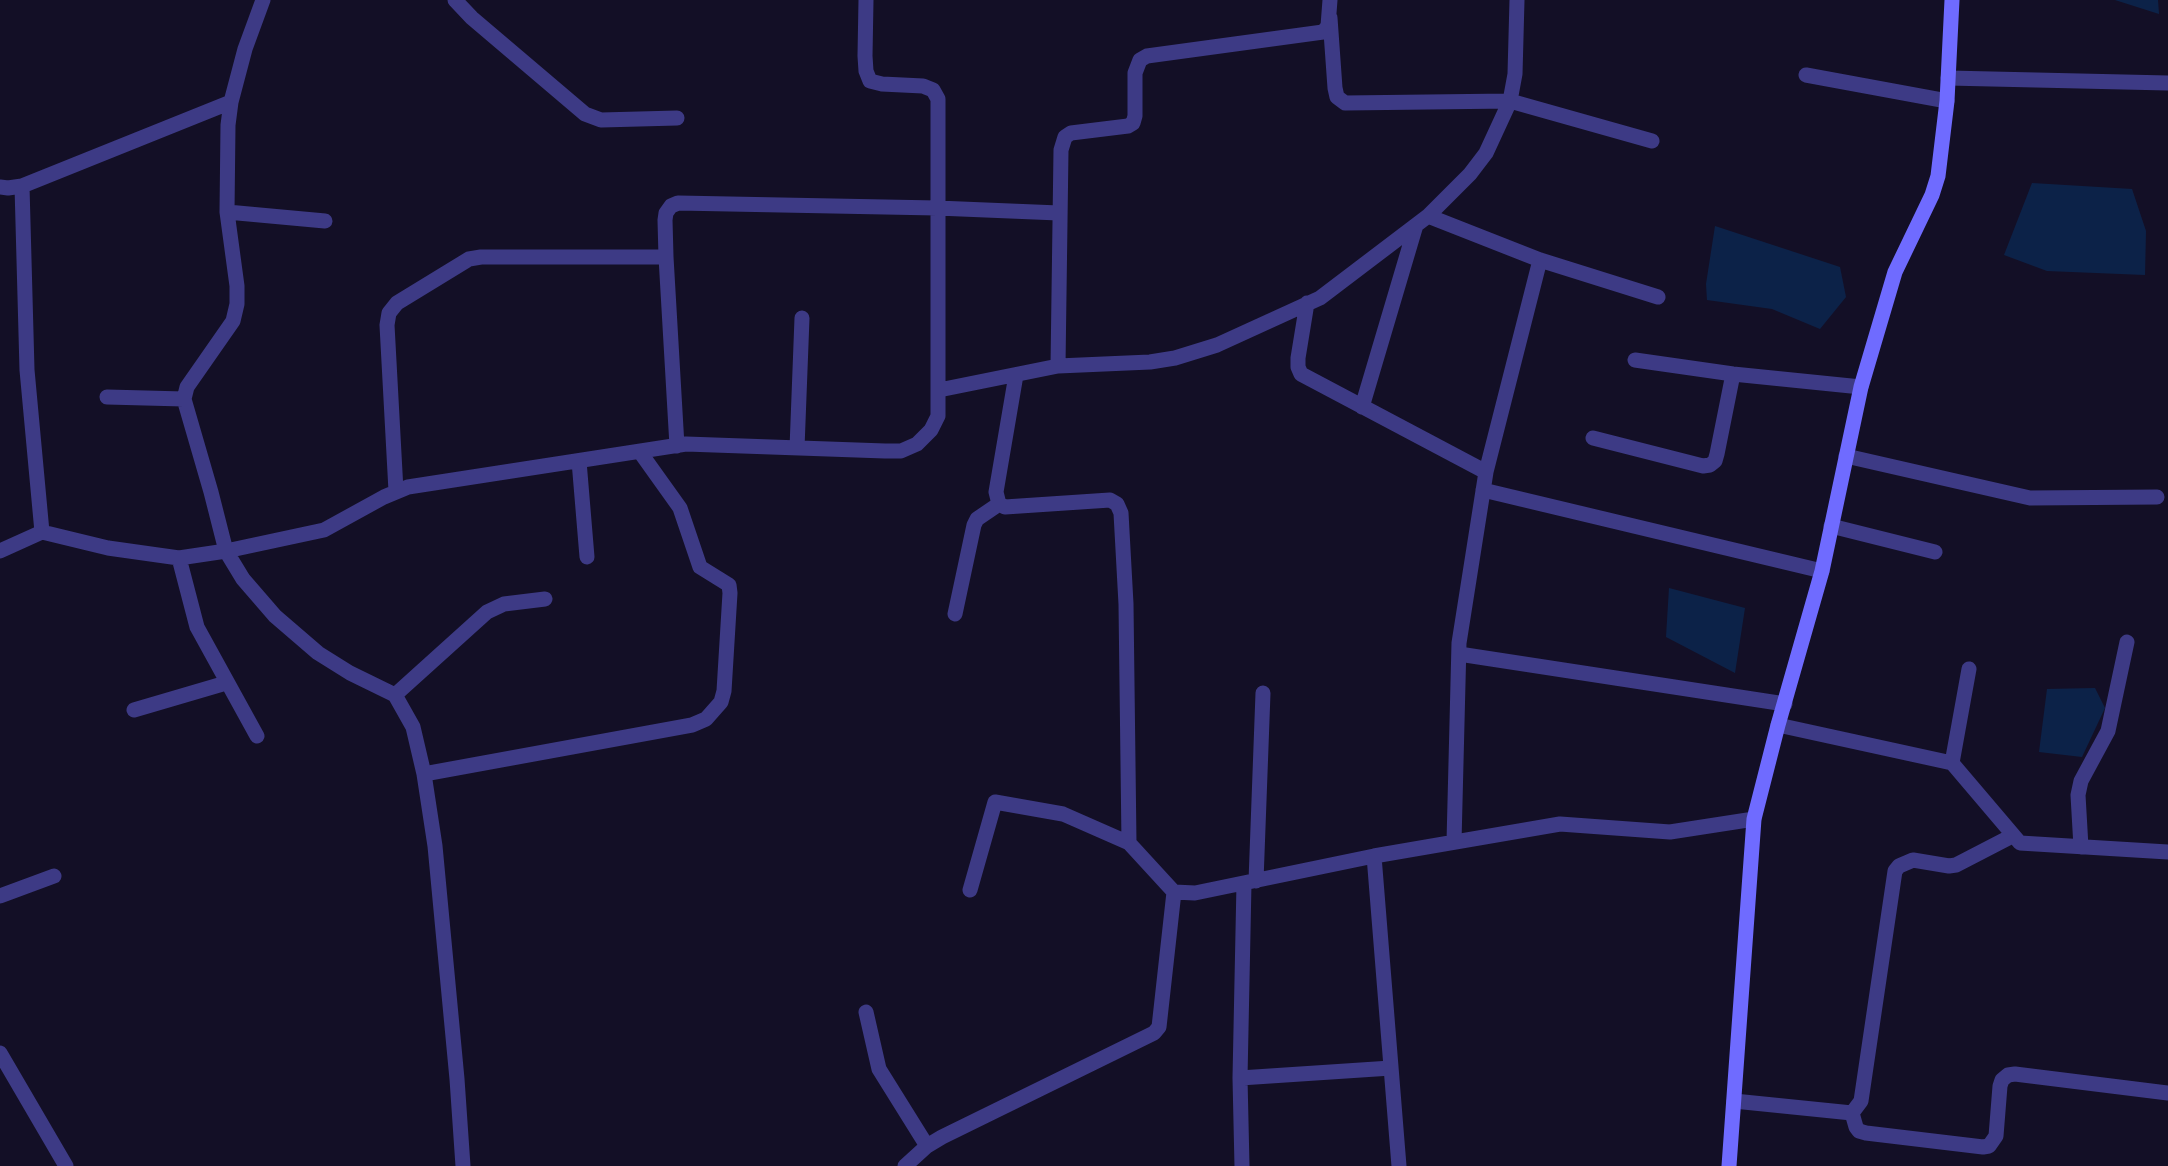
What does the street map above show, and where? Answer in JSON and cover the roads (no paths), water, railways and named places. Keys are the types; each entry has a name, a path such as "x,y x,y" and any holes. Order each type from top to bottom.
{"main road":[{"path":"1729,1166 1754,819 1822,571 1861,387 1895,272 1932,195 1938,176 1947,101 1952,0"}],"street":[{"path":"263,0 245,49 231,102 228,125 228,212 237,304 233,321 187,387 184,399 226,551 243,579 275,616 318,653 395,695 413,727 424,774 436,857 463,1166"},
{"path":"455,0 472,18 585,114 601,120 677,118"},
{"path":"0,551 42,532 108,548 179,558 226,551 324,530 396,491 686,444 901,451 917,444 931,430 938,416 938,99 933,90 923,86 882,84 870,81 866,71 865,56 866,0"},
{"path":"1330,0 1335,88 1337,97 1345,103 1510,101 1652,141"},
{"path":"939,390 1058,366 1150,362 1175,358 1217,345 1320,298 1422,221 1470,174 1486,153 1510,101 1515,74 1517,0"},
{"path":"1058,366 1059,213 1062,144 1065,137 1071,133 1128,126 1133,123 1135,73 1140,60 1147,56 1315,34 1323,32 1330,18"},
{"path":"1806,75 1947,101"},
{"path":"1948,78 2168,83"},
{"path":"0,187 22,186 231,102"},
{"path":"22,186 27,370 42,532"},
{"path":"677,446 666,257 666,213 671,206 678,204 937,208 1059,213"},
{"path":"228,212 325,221"},
{"path":"1422,221 1658,297"},
{"path":"1362,407 1422,221"},
{"path":"396,491 387,325 389,313 397,303 469,259 481,256 666,257"},
{"path":"1454,842 1458,654 1486,472 1540,260"},
{"path":"1307,303 1298,358 1301,374 1486,472"},
{"path":"797,448 802,318"},
{"path":"1635,360 1732,374 1861,387"},
{"path":"1593,438 1703,466 1710,465 1715,461 1717,454 1732,374"},
{"path":"1016,375 996,492 999,504 1005,507 1110,500 1117,504 1121,513 1126,604 1129,843"},
{"path":"107,397 184,399"},
{"path":"424,774 692,725 706,719 717,707 724,691 729,585 700,567 680,508 640,452"},
{"path":"1846,456 2030,498 2157,497"},
{"path":"579,461 587,557"},
{"path":"1483,490 1822,571"},
{"path":"955,614 974,525 977,519 999,504"},
{"path":"1831,526 1935,552"},
{"path":"179,558 197,627 257,736"},
{"path":"395,695 487,612 504,604 545,599"},
{"path":"2081,848 2078,795 2081,781 2108,731 2127,642"},
{"path":"1458,654 1785,704"},
{"path":"1952,763 1969,669"},
{"path":"134,710 226,683"},
{"path":"1242,1166 1240,1078 1263,693"},
{"path":"1778,725 1952,763 2020,843 2168,852"},
{"path":"970,890 996,802 1063,814 1129,843 1174,892 1195,894 1374,856 1560,824 1670,832 1754,819"},
{"path":"1852,1113 1861,1101 1896,871 1899,866 1913,860 1949,866 1956,865 2012,836"},
{"path":"1374,856 1399,1166"},
{"path":"0,896 54,876"},
{"path":"905,1166 927,1146 942,1137 1154,1033 1159,1027 1174,892"},
{"path":"866,1012 879,1069 927,1146"},
{"path":"0,1053 66,1166"},
{"path":"1240,1078 1391,1068"},
{"path":"1852,1113 1856,1127 1859,1131 1866,1133 1983,1147 1989,1146 1996,1136 2000,1086 2002,1080 2008,1076 2015,1074 2168,1093"},
{"path":"1734,1101 1852,1113"}],"water":[{"path":"2115,0 2158,0 2159,14"},
{"path":"2032,183 2132,189 2146,231 2145,275 2047,271 2004,255"},
{"path":"1715,226 1840,267 1846,297 1820,329 1772,309 1707,300 1706,284"},
{"path":"1669,588 1745,608 1735,673 1666,637"},
{"path":"2095,688 2105,708 2082,757 2039,752 2047,689"}]}
